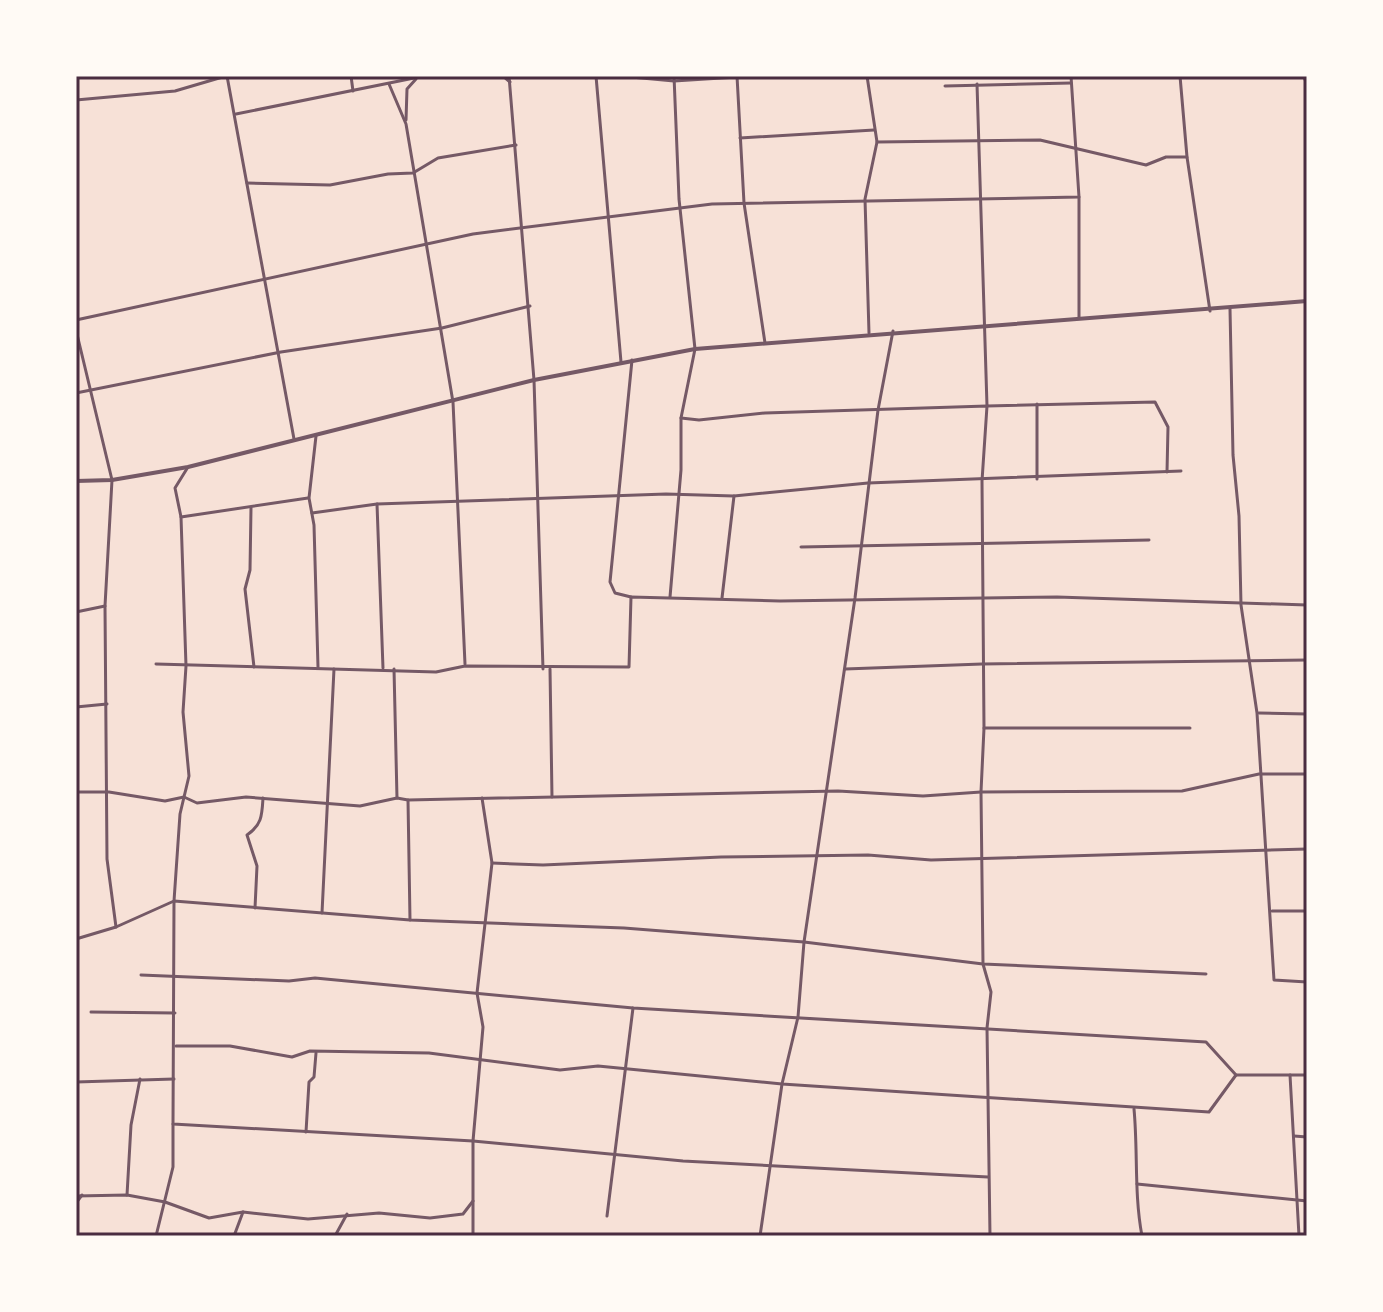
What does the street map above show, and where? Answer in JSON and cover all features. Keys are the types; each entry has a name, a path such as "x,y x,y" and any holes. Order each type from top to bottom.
{"street":[{"path":"76,100 175,91 227,76 263,279 281,352 294,439"},
{"path":"351,76 353,91"},
{"path":"236,114 424,76"},
{"path":"503,76 510,82"},
{"path":"509,76 530,306 543,669"},
{"path":"596,76 606,218 621,362"},
{"path":"620,76 753,76"},
{"path":"867,76 877,142 865,199 869,333"},
{"path":"998,76 998,83"},
{"path":"1071,76 1079,197 1079,317"},
{"path":"1180,76 1187,157 1210,311"},
{"path":"737,77 744,203 765,343"},
{"path":"417,78 407,89 406,124 453,402 465,666"},
{"path":"670,597 681,418 695,349 680,208 674,78"},
{"path":"1305,79 1307,86"},
{"path":"945,86 1071,83"},
{"path":"389,84 406,124"},
{"path":"977,84 987,406 982,481 984,728 981,792 983,964 991,992 987,1028 990,1236"},
{"path":"740,138 874,130"},
{"path":"877,142 1040,140 1146,165 1166,157 1187,157"},
{"path":"246,183 330,185 388,174 413,173 449,155 516,145"},
{"path":"76,320 428,243 523,227 744,203 1079,197"},
{"path":"76,481 112,480 188,467 534,380 695,349 893,331 1210,311 1307,301"},
{"path":"76,393 281,352 442,328 530,306"},
{"path":"1230,309 1233,455 1239,516 1241,605 1257,713 1274,980 1307,982"},
{"path":"76,330 112,480 105,606 108,883 116,927"},
{"path":"760,1236 768,1164 798,1017 804,942 855,598 878,410 893,331"},
{"path":"632,360 617,496 611,589 631,597 780,601 982,597 1307,605"},
{"path":"681,418 699,420 765,413 1155,402 1168,427 1167,472"},
{"path":"1037,404 1037,479"},
{"path":"316,435 309,498 318,667"},
{"path":"156,1236 173,1167 174,901 184,797 189,776 183,712 186,666 181,517 175,488 188,467"},
{"path":"312,513 377,504 617,496 734,496 868,483 1037,479 1181,471"},
{"path":"722,598 734,496"},
{"path":"181,517 309,498"},
{"path":"377,504 383,668"},
{"path":"251,508 250,570 245,589 254,667"},
{"path":"801,547 1149,540"},
{"path":"156,664 383,668 436,672 465,666 543,669 629,667 631,597"},
{"path":"76,612 105,606"},
{"path":"845,669 1307,660"},
{"path":"322,913 334,668"},
{"path":"394,669 397,798"},
{"path":"550,669 552,799"},
{"path":"76,707 107,704"},
{"path":"1257,713 1307,714"},
{"path":"984,728 1190,728"},
{"path":"76,792 109,792 165,801 184,797 197,803 263,798 360,806 397,798 552,799 826,792 923,796 981,792 1182,791 1259,774 1307,774"},
{"path":"255,908 257,866 247,835 257,828 263,816 263,798"},
{"path":"473,1236 473,1141 483,1027 477,993 492,863 482,798"},
{"path":"408,800 410,920"},
{"path":"492,863 572,864 721,857 868,855 931,860 983,856 1307,849"},
{"path":"76,939 116,927 174,901 410,920 624,928 804,942 983,964 1206,974"},
{"path":"1272,911 1307,911"},
{"path":"141,975 289,981 315,978 633,1008 1206,1042 1236,1075 1307,1075"},
{"path":"607,1216 623,1068 633,1008"},
{"path":"91,1012 175,1013"},
{"path":"175,1046 230,1046 292,1057 316,1053 429,1053 560,1070 598,1066 782,1084 1209,1112 1236,1075"},
{"path":"306,1132 309,1082 314,1077 316,1053"},
{"path":"1290,1075 1299,1236"},
{"path":"127,1195 131,1125 140,1079"},
{"path":"76,1082 174,1079"},
{"path":"1134,1107 1142,1236"},
{"path":"173,1124 473,1141 683,1161 988,1177"},
{"path":"1294,1136 1307,1137"},
{"path":"1137,1184 1307,1201"},
{"path":"76,1203 82,1195"},
{"path":"76,1196 127,1195 165,1202 209,1218 243,1212 308,1219 379,1213 430,1218 463,1214 473,1201"},
{"path":"234,1236 243,1212"},
{"path":"335,1236 347,1214"}]}
